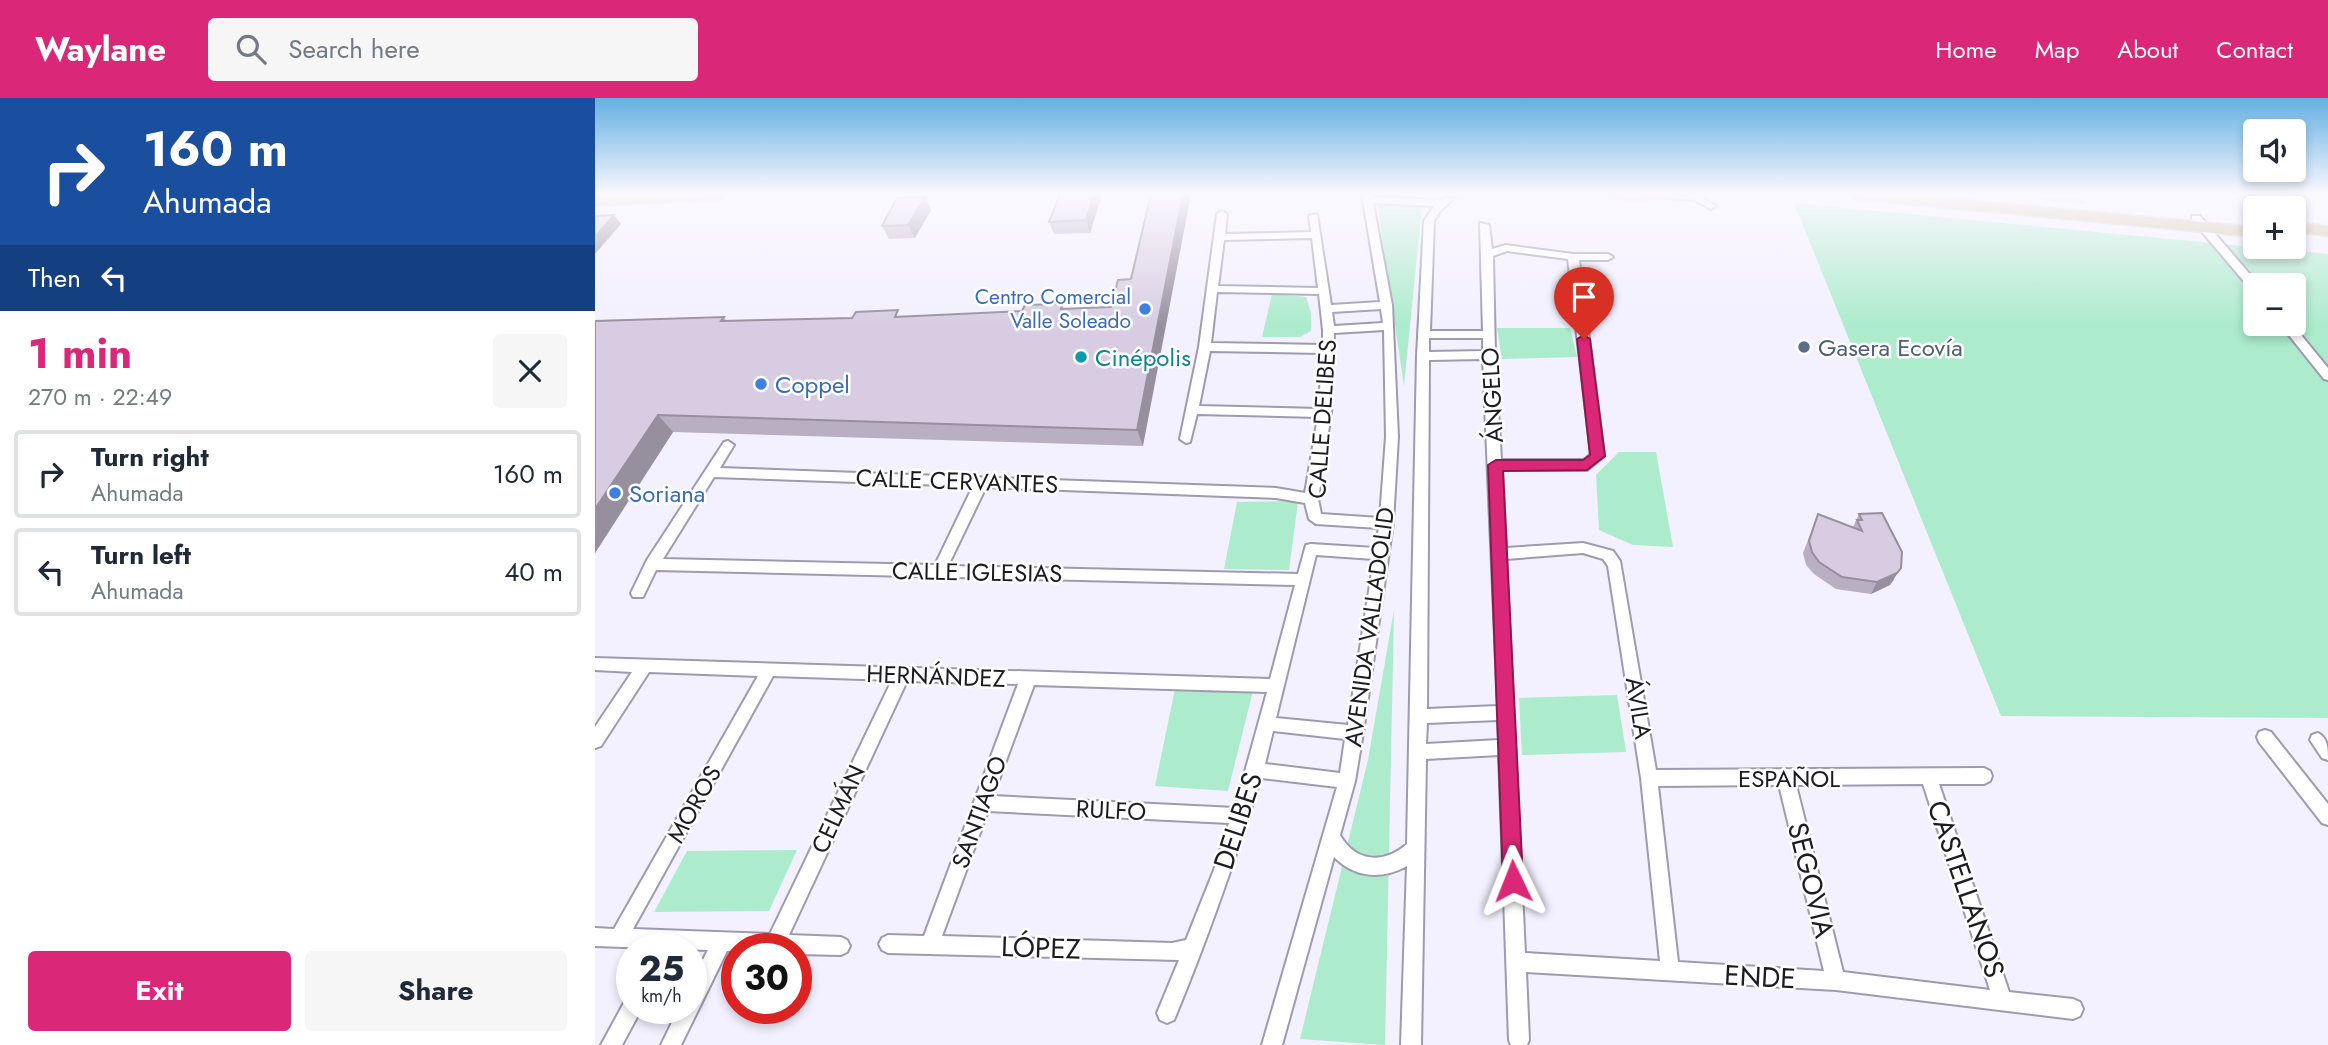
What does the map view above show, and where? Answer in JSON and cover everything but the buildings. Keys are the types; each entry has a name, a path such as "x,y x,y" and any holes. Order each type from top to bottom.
{"street":[{"path":"1186,439 1205,347 1221,238"},
{"name":"CALLE DELIBES","path":"1317,238 1329,330 1325,413 1311,499 1316,519 1386,523"},
{"name":"AVENIDA VALLADOLID","path":"1272,1045 1347,781 1386,523 1392,428 1389,326 1375,238"},
{"name":"AVENIDA VALLADOLID","path":"1411,1045 1419,716 1423,356 1428,238"},
{"name":"ÁNGELO","path":"1486,238 1519,1040"},
{"path":"2212,238 2243,274"},
{"path":"1488,254 1506,248 1573,257 1608,257"},
{"path":"1496,465 1587,465 1598,456 1573,257"},
{"path":"1214,289 1324,291"},
{"path":"1328,309 1387,305"},
{"path":"1329,330 1389,326"},
{"path":"1424,335 1488,334"},
{"path":"2296,336 2328,376"},
{"path":"1205,347 1327,349"},
{"path":"1423,356 1489,355"},
{"path":"1193,411 1325,413"},
{"path":"638,593 652,564 728,445"},
{"name":"CALLE CERVANTES","path":"710,472 1276,493 1311,499"},
{"path":"939,571 982,481"},
{"name":"ÁVILA","path":"1500,554 1583,548 1608,555 1619,576 1649,778 1670,972"},
{"path":"1302,580 1311,549 1381,554"},
{"name":"CALLE IGLESIAS","path":"652,564 1302,580"},
{"name":"DELIBES","path":"1167,1013 1223,870 1255,769 1278,686 1302,580"},
{"name":"HERNÁNDEZ","path":"595,664 643,668 1278,686"},
{"path":"595,741 643,668"},
{"name":"MOROS","path":"621,933 769,670"},
{"name":"CELMÁN","path":"780,933 902,674"},
{"name":"SANTIAGO","path":"930,944 1028,679"},
{"path":"1419,716 1506,713"},
{"path":"1268,724 1355,733"},
{"path":"2265,737 2328,817"},
{"path":"1418,752 1507,747"},
{"path":"1255,769 1347,781"},
{"name":"ESPAÑOL","path":"1649,778 1984,776"},
{"name":"CASTELLANOS","path":"1929,778 2003,1001"},
{"name":"SEGOVIA","path":"1786,779 1836,981"},
{"name":"RULFO","path":"982,803 1240,816"},
{"path":"1331,836 1345,857 1369,868 1395,864 1416,848"},
{"path":"595,937 616,937"},
{"path":"707,971 721,943"},
{"name":"LÓPEZ","path":"888,944 1172,952 1193,948"},
{"path":"812,945 841,946"},
{"name":"ENDE","path":"1516,962 1836,981 2073,1009"},
{"path":"611,1045 623,1024"},
{"path":"671,1045 681,1024"}],"green space":[{"path":"1382,238 1419,238 1404,386"},
{"path":"1808,238 2162,238 2243,246 2243,259 2306,259 2306,252 2328,254 2328,366 2308,363 2328,381 2328,718 2001,716"},
{"path":"1272,294 1306,297 1311,313 1311,331 1300,337 1262,337"},
{"path":"1497,328 1570,328 1577,357 1502,359"},
{"path":"1619,452 1656,452 1673,547 1633,545 1599,530 1596,475"},
{"path":"1298,501 1289,570 1224,569 1237,502"},
{"path":"1394,610 1385,1045 1300,1039 1368,760"},
{"path":"1175,689 1253,691 1228,791 1155,786"},
{"path":"1617,695 1626,752 1522,755 1519,698"},
{"path":"797,850 769,911 654,912 687,851"}],"place":[{"name":"Centro Comercial Valle Soleado","path":"1145,309"},
{"name":"Gasera Ecovía","path":"1804,347"},
{"name":"Cinépolis","path":"1081,357"},
{"name":"Coppel","path":"761,384"},
{"name":"Soriana","path":"615,493"}],"route":[{"path":"1513,881 1496,465 1587,465 1598,456 1584,339"}]}
